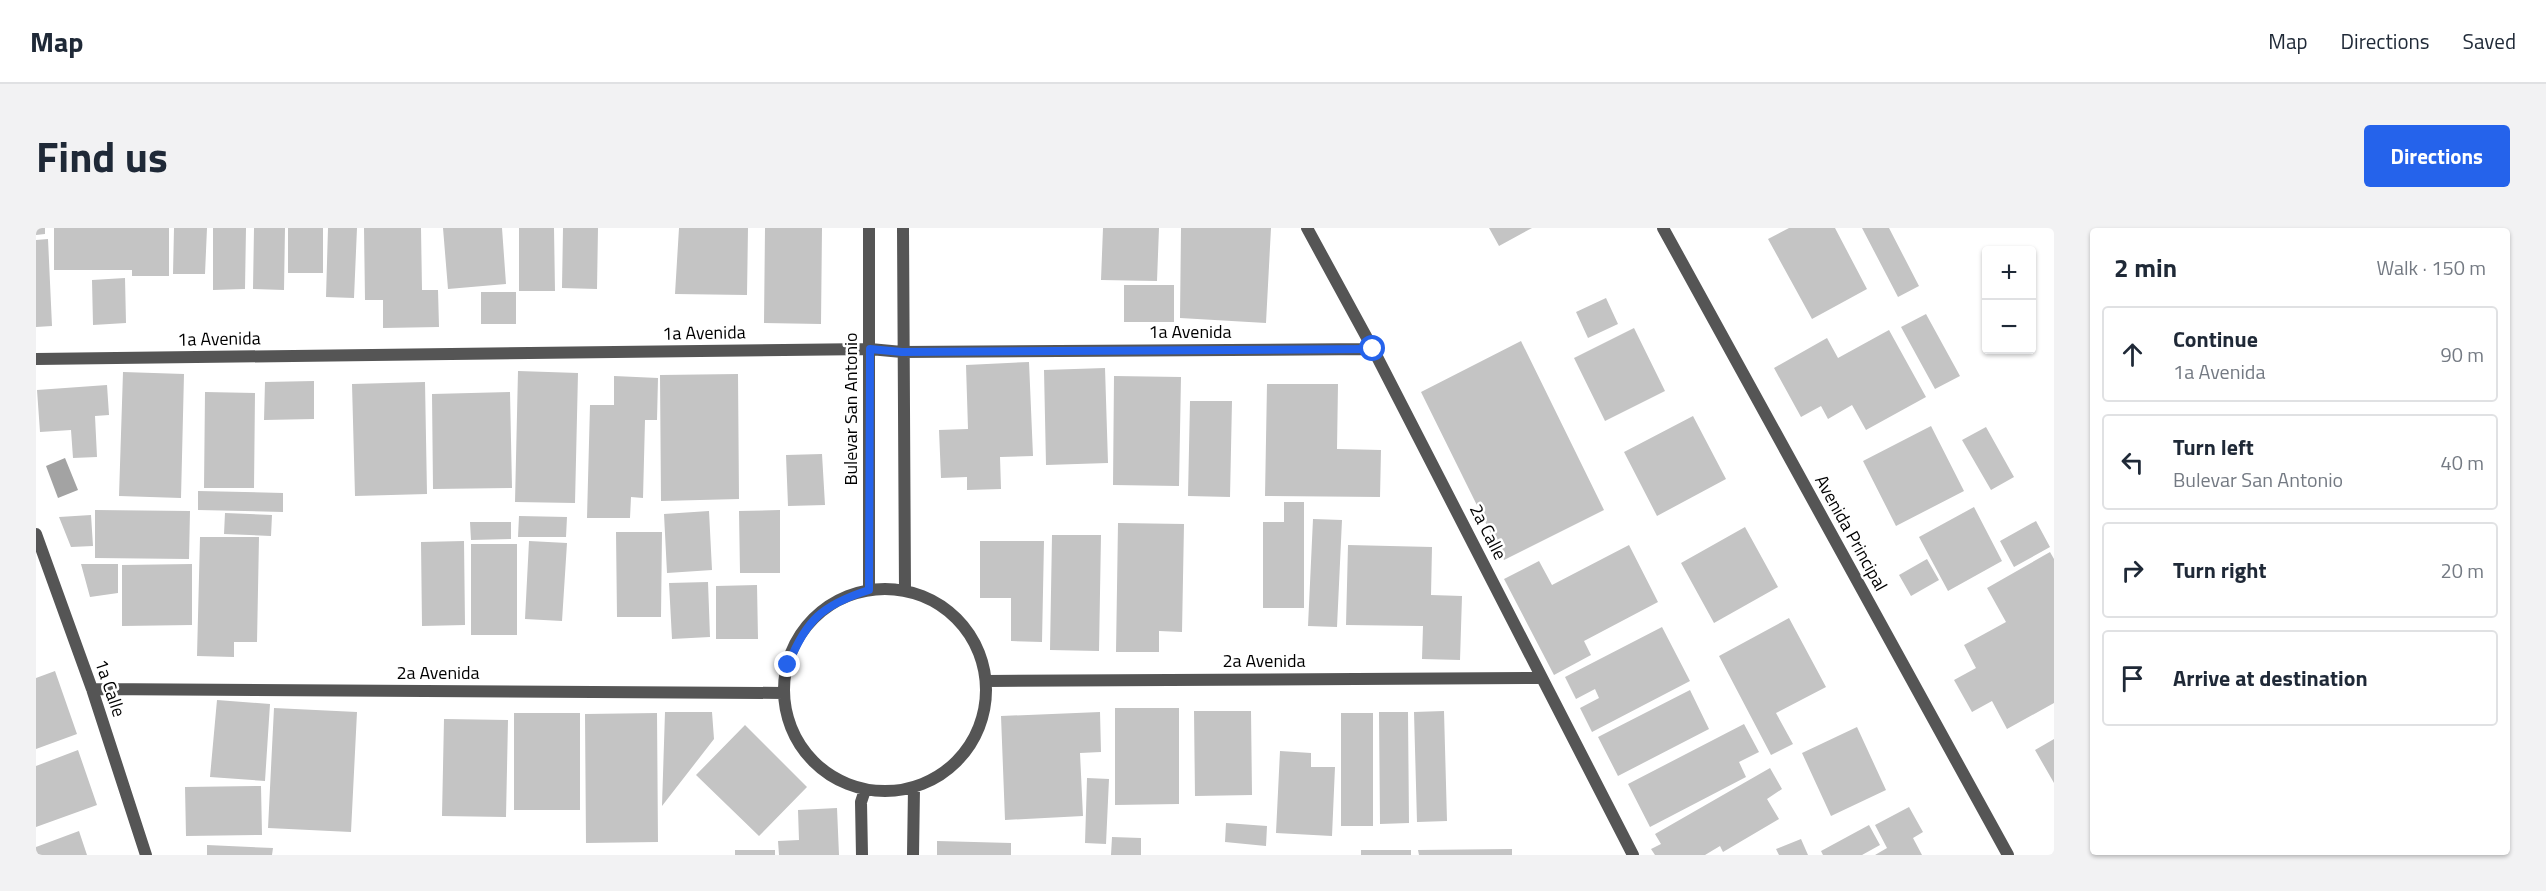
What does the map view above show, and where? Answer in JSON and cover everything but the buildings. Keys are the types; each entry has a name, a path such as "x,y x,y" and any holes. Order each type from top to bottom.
{"street":[{"name":"Bulevar San Antonio","path":"869,590 870,228"},
{"path":"903,228 905,591"},
{"name":"2a Calle","path":"1307,228 1373,349 1633,855"},
{"name":"Avenida Principal","path":"1663,228 2008,855"},
{"name":"1a Avenida","path":"36,359 870,349 902,352 1373,349"},
{"name":"1a Calle","path":"36,534 92,689 146,855"},
{"path":"869,590 905,591 935,602 960,622 978,649 987,681 984,711 974,740 955,765 914,788 897,792 865,790 833,778 808,756 791,727 784,693 788,665 799,638 818,616 841,599 869,590"},
{"name":"2a Avenida","path":"987,681 1542,678"},
{"name":"2a Avenida","path":"92,689 784,693"},
{"path":"913,855 914,788"},
{"path":"862,855 861,802 865,790"}],"shaded area":[{"path":"65,458 78,490 58,498 46,466"}],"route":[{"path":"788,665 799,638 818,616 841,599 869,590 870,349 902,352 1373,349"}]}
